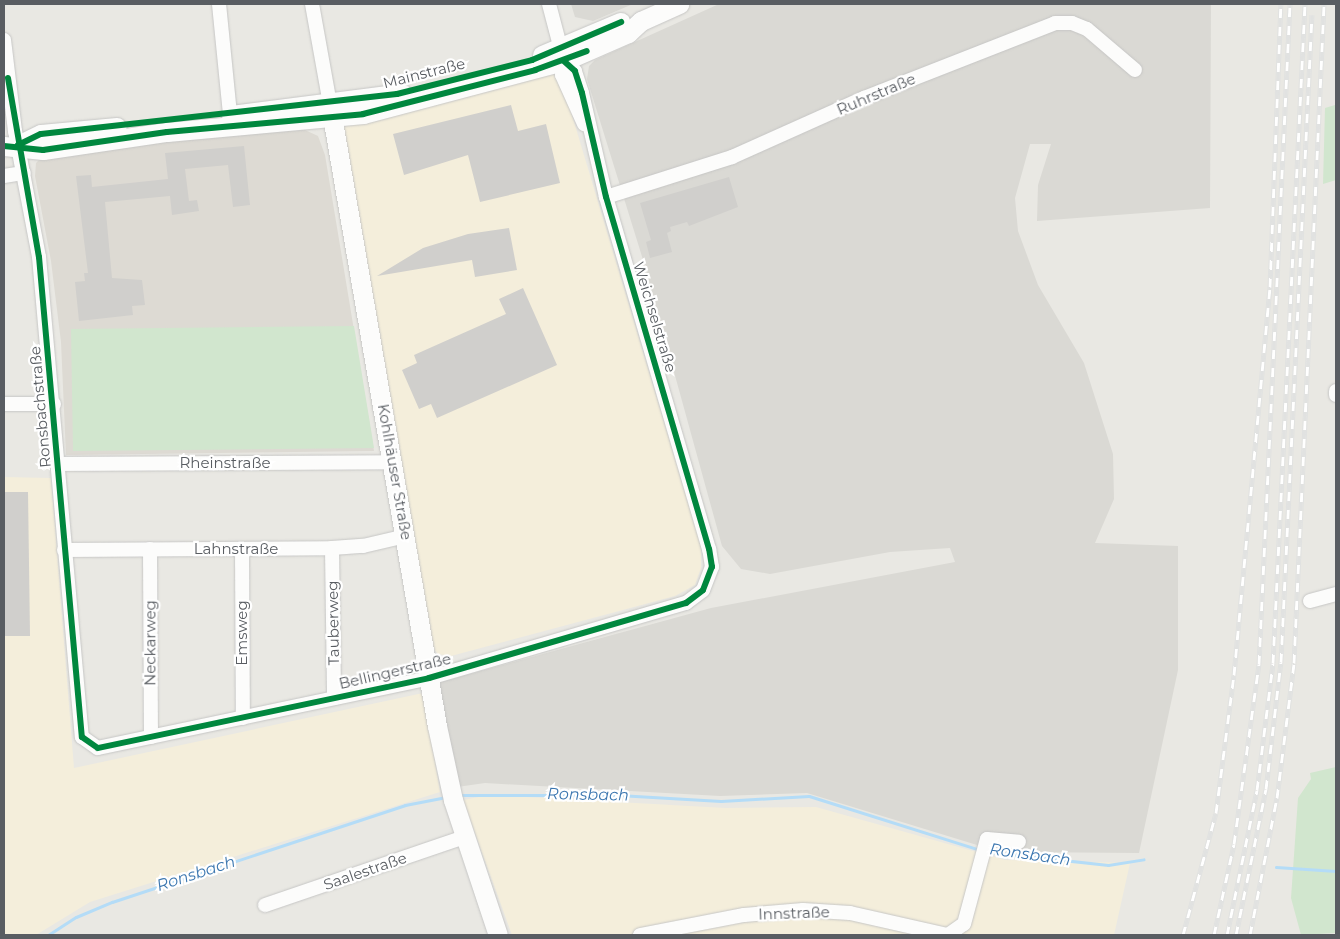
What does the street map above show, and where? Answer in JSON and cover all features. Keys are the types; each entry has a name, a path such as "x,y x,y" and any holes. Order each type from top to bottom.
{"street":[{"path":"219,4 231,122"},
{"name":"Kohlhäuser Straße","path":"312,4 406,536 429,678 452,796 498,935"},
{"name":"Weichselstraße","path":"549,4 563,54 575,71 606,197 709,549 712,567 707,585"},
{"name":"Mainstraße","path":"11,146 43,150 231,122 331,112 532,60 563,54 628,32 641,21 679,4"},
{"name":"Ruhrstraße","path":"606,197 732,157 864,98 1055,23 1072,23 1087,29 1135,70"},
{"name":"Ronsbachstraße","path":"4,40 10,99 11,146 24,173 39,257 54,404 64,550 82,737"},
{"path":"4,176 24,173"},
{"path":"4,404 54,404"},
{"name":"Rheinstraße","path":"57,464 393,462"},
{"name":"Lahnstraße","path":"64,550 332,548 363,546 406,536"},
{"name":"Tauberweg","path":"332,548 334,698"},
{"name":"Neckarweg","path":"150,549 151,737"},
{"name":"Emsweg","path":"242,549 243,718"},
{"name":"Bellingerstraße","path":"82,737 98,748 429,678 686,603 707,585"},
{"path":"1310,601 1336,594"},
{"name":"Saalestraße","path":"265,905 465,837"},
{"name":"Innstraße","path":"640,935 700,922 773,911 821,910 948,935 964,924 988,838 1019,842"},
{"path":"700,922 705,935"}],"shaded area":[{"path":"571,4 633,4 593,21 575,17"},
{"path":"719,4 1211,4 1210,208 1037,221 1038,185 1051,144 1030,144 1015,198 1018,231 1038,285 1084,363 1113,454 1114,499 1095,543 1178,546 1178,670 1139,853 1000,852 807,793 720,796 485,783 457,787 437,683 711,608 955,562 950,548 890,552 770,574 741,569 722,546 644,263 587,79 589,66 595,60"},
{"path":"557,65 701,546 701,568 695,585 675,596 451,656 438,654 429,643 341,123"},
{"path":"305,130 318,136 325,155 374,451 66,455 61,342 51,261 35,176 36,163 41,158 204,136"},
{"path":"4,477 51,478 74,768 423,693 440,792 90,902 36,935 4,935"},
{"path":"489,795 726,808 816,807 1005,860 1130,863 1114,935 512,935 463,800"}],"green space":[{"path":"1336,95 1336,180 1323,184 1325,108 1335,105"},
{"path":"354,326 374,448 73,451 71,329"},
{"path":"1336,767 1336,933 1301,935 1291,898 1298,798 1311,779 1310,773"}],"building":[{"path":"511,105 518,131 546,124 560,183 480,202 468,155 404,175 393,134"},
{"path":"244,146 250,205 233,207 228,165 185,169 189,201 197,200 199,211 172,215 170,196 105,202 112,278 142,280 145,305 132,306 133,315 79,321 75,282 85,281 84,273 88,273 76,176 91,175 92,187 168,179 165,153"},
{"path":"729,177 738,207 689,226 687,222 670,227 671,231 667,233 672,252 650,258 646,242 651,240 640,203"},
{"path":"509,228 517,270 475,277 472,260 377,276 423,248 468,234"},
{"path":"523,288 557,365 437,418 431,404 419,409 402,370 417,363 414,355 506,314 499,299"},
{"path":"4,492 28,492 30,636 4,636"}],"waterway":[{"name":"Ronsbach","path":"457,795 618,795 721,801 809,796 980,850"},
{"name":"Ronsbach","path":"48,935 76,917 112,902 405,805 446,797"},
{"name":"Ronsbach","path":"989,852 1108,865 1144,859"},
{"name":"Ronsbach","path":"1276,867 1336,871"}],"railway":[{"path":"1183,935 1216,813 1234,675 1270,287 1281,4"},
{"path":"1214,935 1234,844 1259,664 1290,4"},
{"path":"1227,935 1257,790 1273,663 1305,4"},
{"path":"1250,935 1277,798 1294,663 1324,4"},
{"path":"1236,935 1266,789 1281,662 1312,15"}],"cycle path":[{"path":"18,145 41,134 397,94 532,60 621,22"},
{"path":"4,146 43,150 167,132 363,114 535,70 587,51"},
{"path":"8,78 39,257 82,737 98,748 429,678 686,603 703,590 712,567 709,549 606,197 582,93 575,71 564,61"}]}
